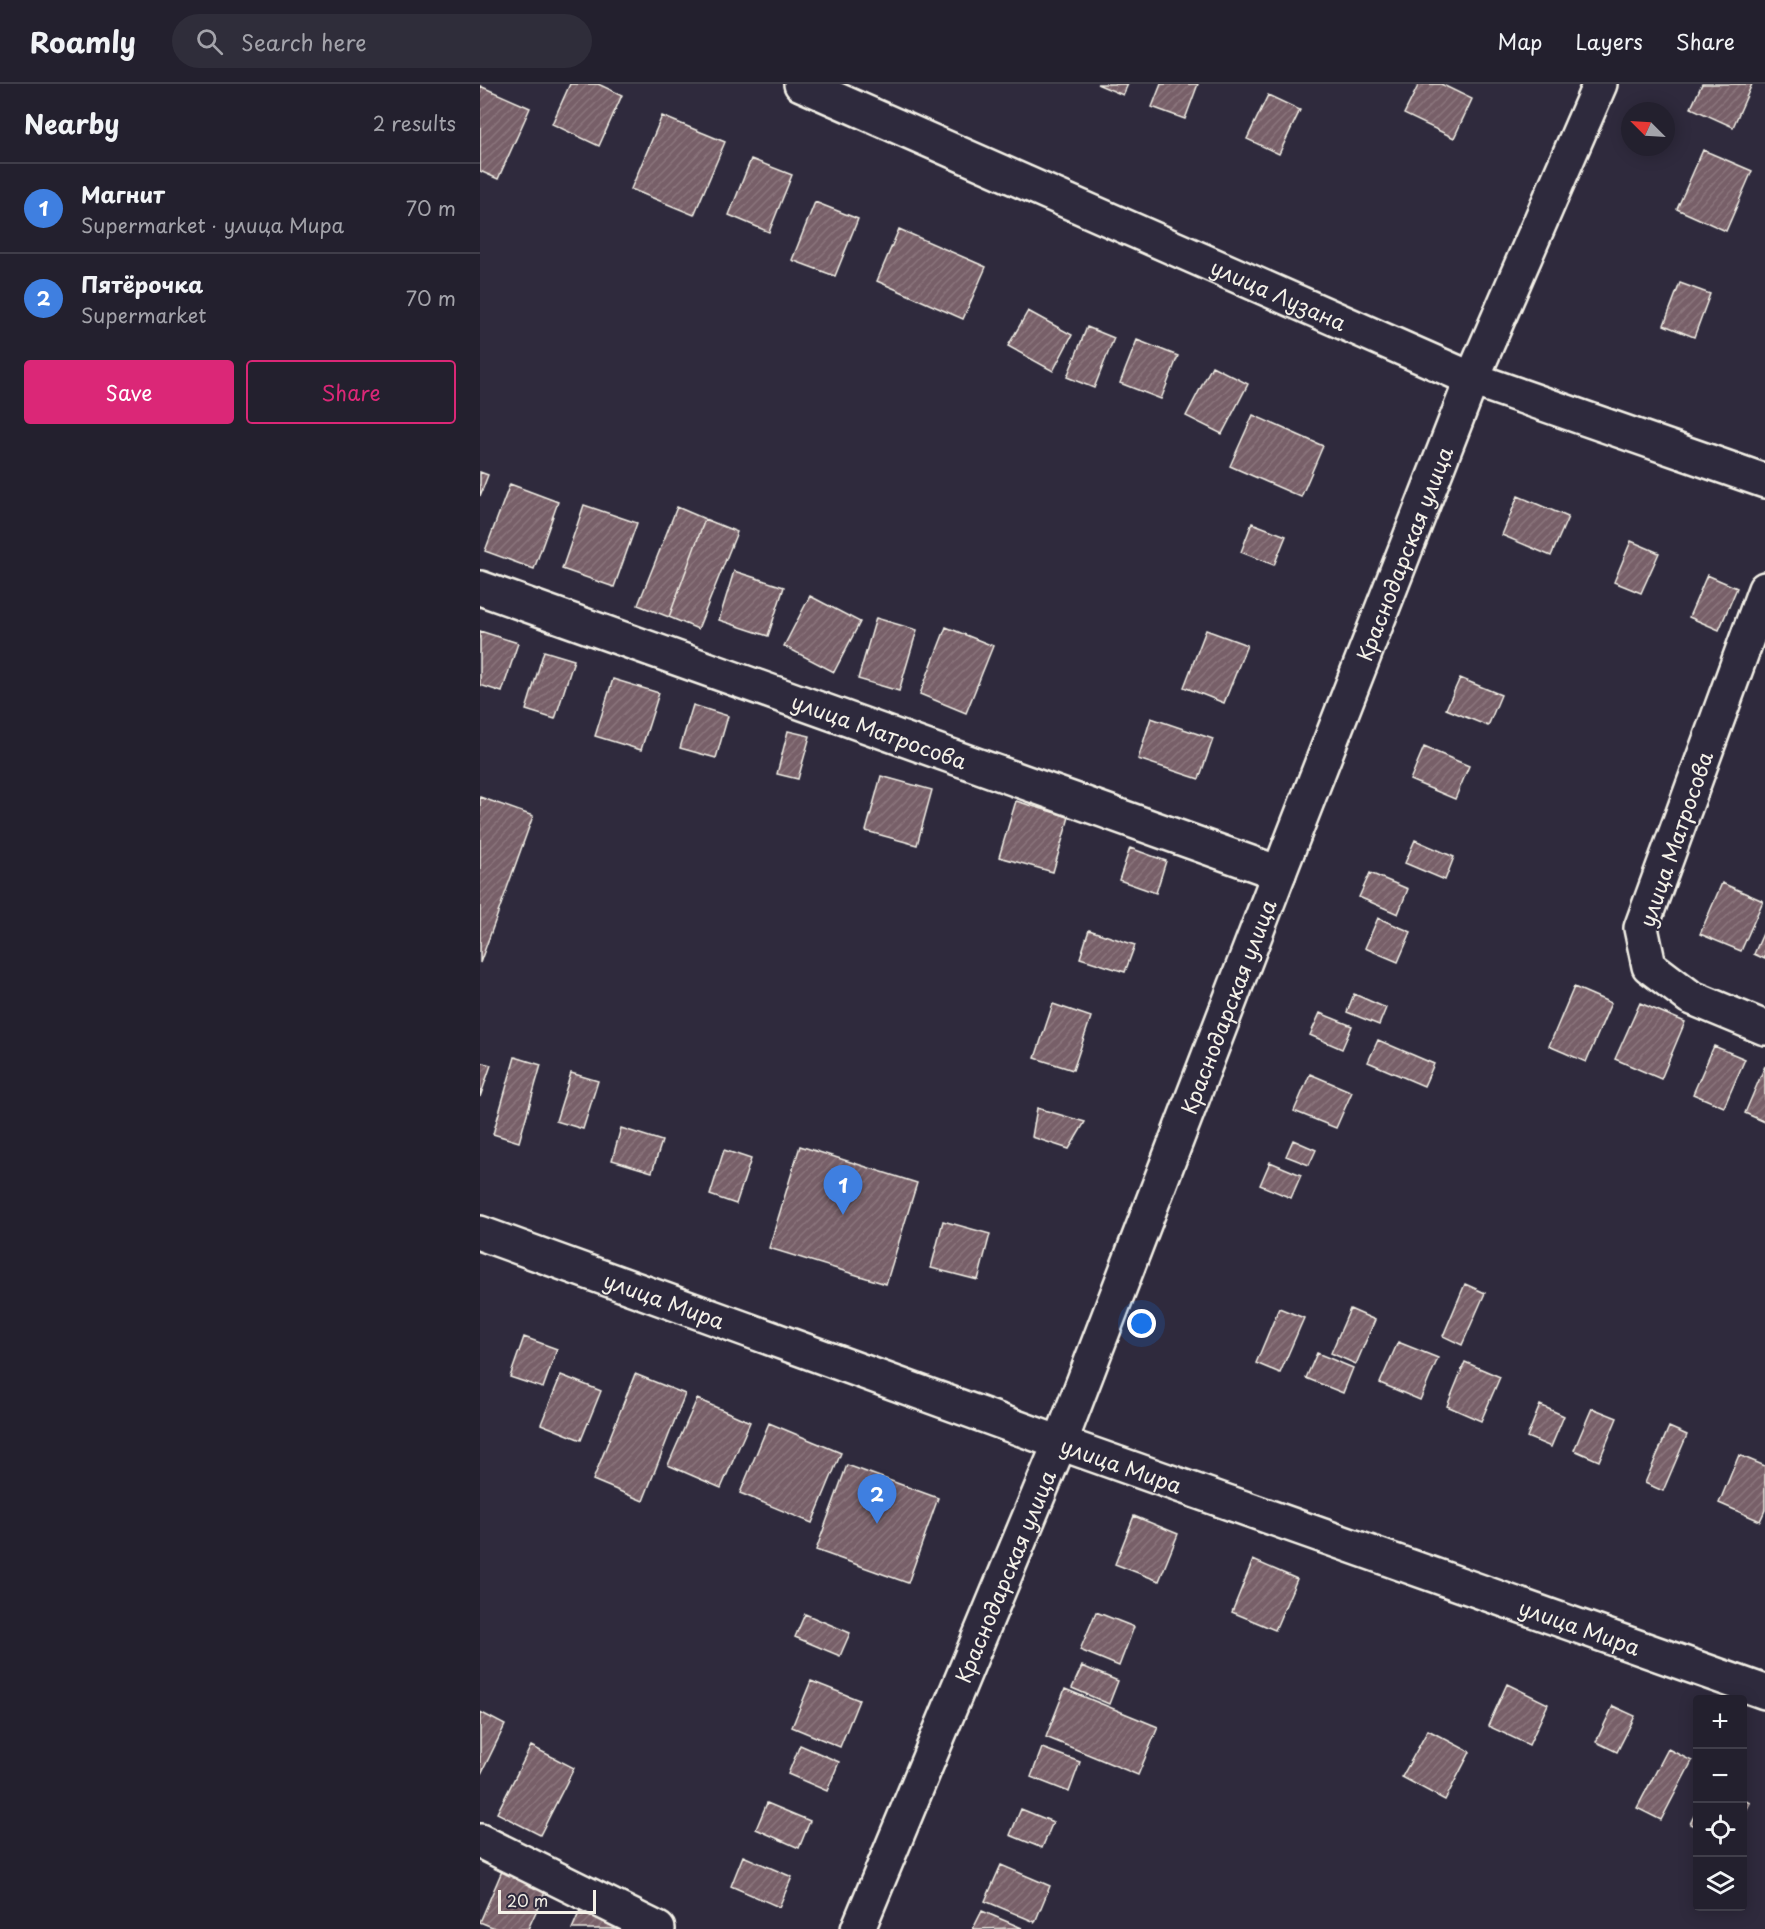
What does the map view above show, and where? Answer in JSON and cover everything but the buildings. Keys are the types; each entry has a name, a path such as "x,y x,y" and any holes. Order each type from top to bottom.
{"street":[{"name":"улица Лузана","path":"801,84 1472,379 1765,481"},
{"name":"Краснодарская улица","path":"858,1929 1060,1443 1472,379 1600,84"},
{"name":"улица Матросова","path":"480,588 1279,873"},
{"name":"улица Матросова","path":"1765,589 1641,928 1649,966 1690,996 1765,1028"},
{"name":"улица Мира","path":"480,1233 1060,1443 1765,1692"},
{"path":"480,1841 658,1929"}],"place":[{"name":"Магнит","path":"843,1215"},
{"name":"Пятёрочка","path":"877,1524"}]}
